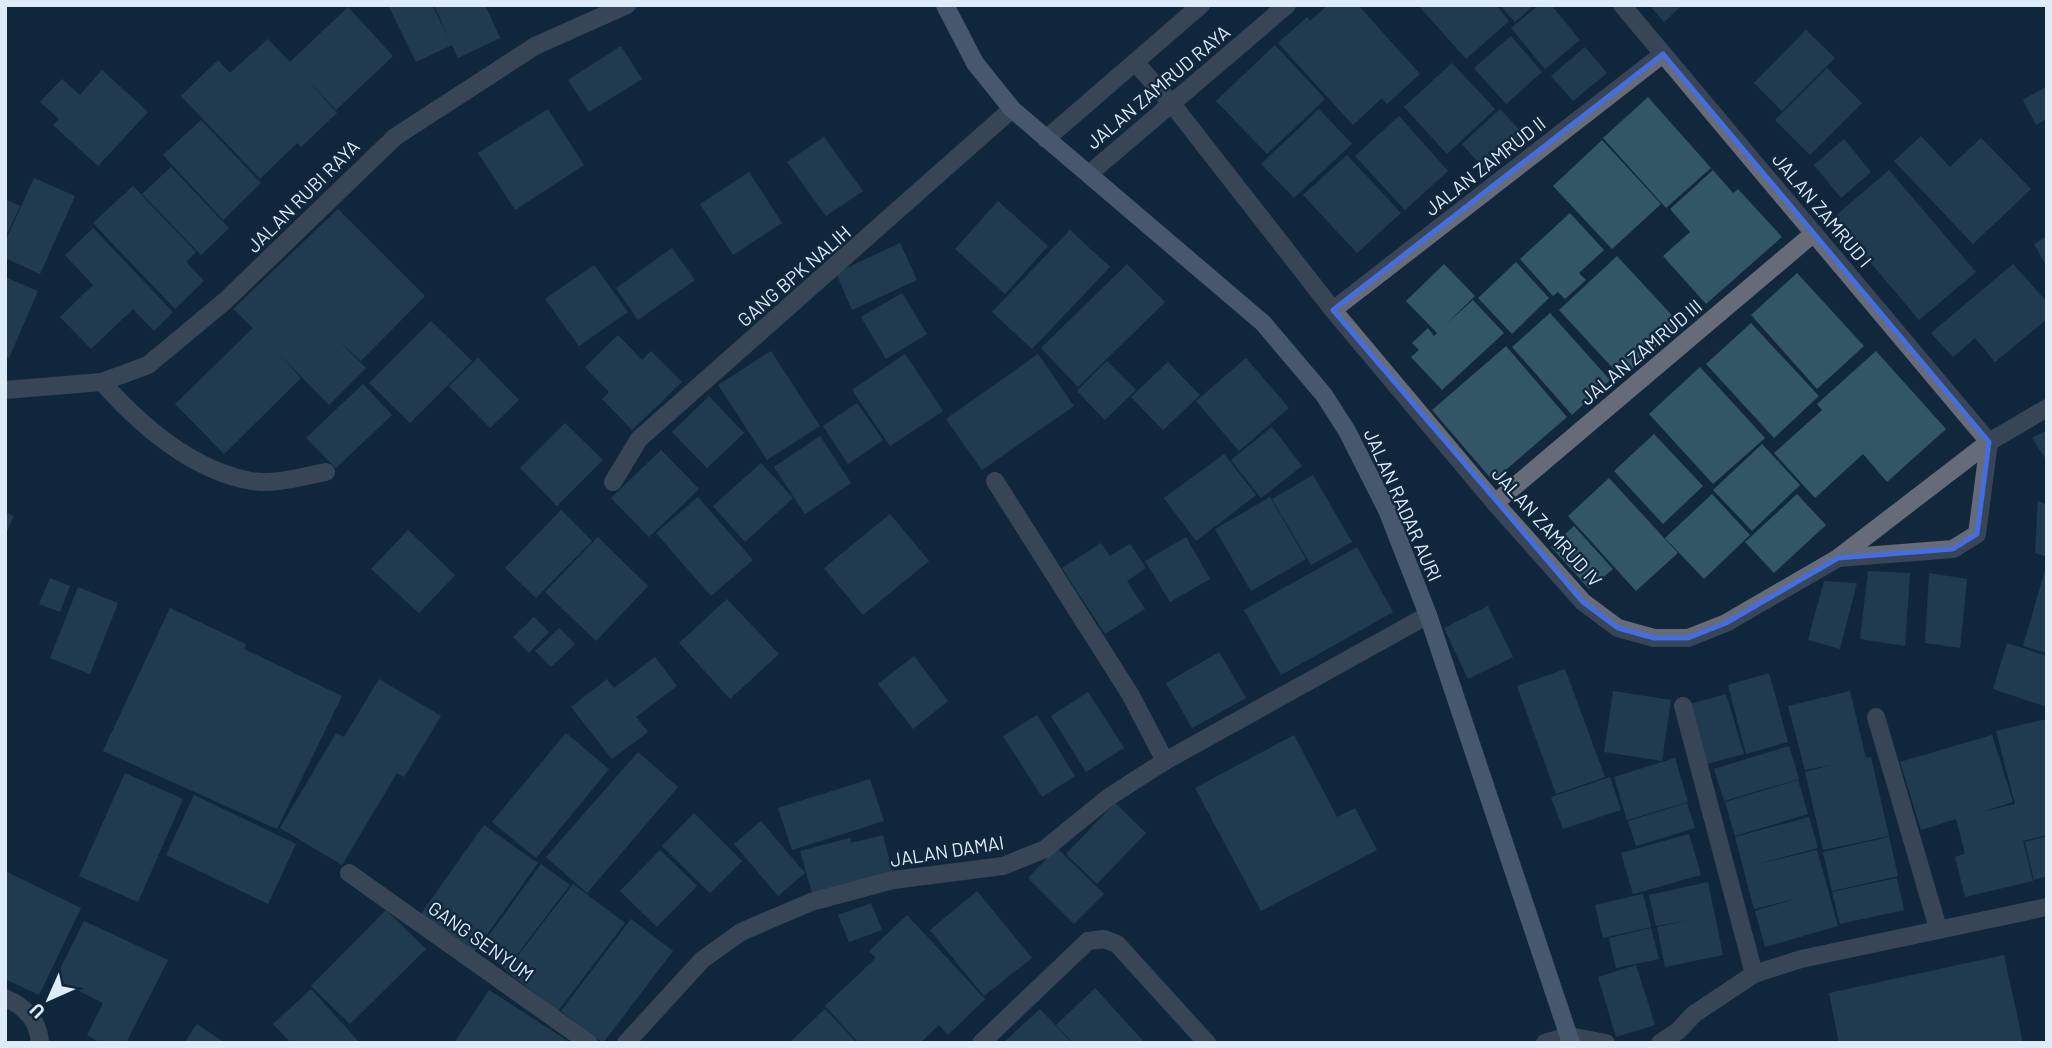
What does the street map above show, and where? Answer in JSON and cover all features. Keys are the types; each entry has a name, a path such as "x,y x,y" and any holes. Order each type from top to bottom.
{"main road":[{"name":"JALAN RADAR AURI","path":"945,5 975,63 1012,109 1263,323 1303,368 1347,431 1368,471 1428,615 1570,1040"}],"street":[{"name":"JALAN RUBI RAYA","path":"5,390 102,382 148,365 226,301 368,160 405,130 535,46 627,5"},
{"path":"1046,139 1201,5"},
{"name":"JALAN ZAMRUD RAYA","path":"1089,174 1287,5"},
{"name":"JALAN ZAMRUD I","path":"1622,5 1989,442"},
{"name":"JALAN ZAMRUD II","path":"1333,310 1663,54"},
{"name":"JALAN ZAMRUD IV","path":"1135,62 1172,104 1333,310 1495,503 1583,602 1618,628 1654,638 1688,638 1726,623 1838,558 1989,442 2047,408"},
{"name":"GANG BPK NALIH","path":"613,482 639,439 1012,109"},
{"name":"JALAN ZAMRUD III","path":"1495,503 1814,233"},
{"path":"102,382 133,417 209,466 253,481 326,472"},
{"path":"1838,558 1953,549 1966,543 1977,534 1989,442"},
{"path":"995,481 1130,694 1165,761"},
{"name":"JALAN DAMAI","path":"626,1043 702,960 741,932 811,902 893,880 1003,866 1045,849 1109,797 1165,761 1428,615"},
{"path":"1683,706 1754,974"},
{"path":"1876,717 1938,928"},
{"name":"GANG SENYUM","path":"349,873 589,1043"},
{"path":"1660,1043 1678,1031 1694,1014 1754,974 1801,959 2047,906"},
{"path":"981,1043 1088,942 1104,939 1117,944 1208,1043"},
{"path":"5,998 20,1004 32,1018 39,1031 40,1043"},
{"path":"1545,1043 1570,1040 1606,1043"}],"highlighted area":[{"path":"1663,54 1989,442 1977,534 1953,549 1838,558 1726,623 1688,638 1654,638 1618,628 1583,602 1333,310"}],"building":[{"path":"388,5 432,5 449,39 434,5 485,5 500,38 458,58 452,45 416,62"},
{"path":"1328,5 1358,5 1420,74 1387,104 1382,98 1353,125 1278,43 1307,17 1310,21"},
{"path":"1418,5 1496,5 1509,21 1466,59"},
{"path":"1500,5 1534,5 1515,22"},
{"path":"1539,5 1551,5 1580,40 1545,69 1511,28"},
{"path":"1649,5 1682,5 1664,22"},
{"path":"348,7 393,56 336,110 306,78 337,113 301,147 297,143 260,179 181,96 218,60 230,73 268,39 290,62"},
{"path":"1806,30 1835,58 1782,111 1754,83"},
{"path":"1511,36 1542,72 1506,104 1474,68"},
{"path":"1275,45 1325,99 1267,154 1216,101"},
{"path":"621,46 642,79 589,112 568,80"},
{"path":"1585,47 1607,73 1573,101 1551,76"},
{"path":"1452,63 1495,109 1447,154 1404,107"},
{"path":"1827,68 1862,103 1810,155 1775,120"},
{"path":"102,70 148,112 98,166 53,125 59,119 40,102 62,79 80,95"},
{"path":"2047,86 2047,119 2036,125 2023,100"},
{"path":"1648,97 1711,168 1666,208 1603,138"},
{"path":"548,109 584,165 515,210 478,153"},
{"path":"1319,109 1352,144 1294,198 1261,164"},
{"path":"1500,109 1525,136 1487,172 1462,144"},
{"path":"1399,116 1448,171 1405,210 1355,156"},
{"path":"201,120 261,183 223,220 163,155"},
{"path":"1921,136 1950,167 1981,138 2031,189 1973,244 1894,161"},
{"path":"824,137 863,191 826,216 787,162"},
{"path":"1844,139 1871,172 1841,198 1814,165"},
{"path":"1602,140 1661,204 1612,249 1553,186"},
{"path":"1347,155 1401,213 1357,253 1303,195"},
{"path":"171,167 229,228 201,255 142,194"},
{"path":"1713,170 1733,193 1738,189 1782,237 1706,304 1663,256 1690,232 1670,209"},
{"path":"1889,170 1976,272 1919,320 1833,218"},
{"path":"749,172 782,223 733,255 700,204"},
{"path":"34,178 75,196 40,274 5,258 5,242"},
{"path":"133,186 196,252 186,262 204,281 175,309 93,223"},
{"path":"5,199 20,206 5,238"},
{"path":"998,201 1048,246 1005,294 955,249"},
{"path":"338,209 425,296 361,361 337,339 366,368 329,405 275,350 301,378 224,454 175,404 253,328 233,309"},
{"path":"1570,213 1604,250 1579,273 1586,280 1565,299 1558,292 1553,296 1520,259"},
{"path":"93,228 173,312 154,331 133,309 91,349 60,317 93,285 65,255"},
{"path":"1070,230 1110,267 1032,349 992,312"},
{"path":"2047,236 2047,267 2034,244"},
{"path":"900,243 917,280 852,310 836,273"},
{"path":"672,248 695,280 638,320 616,288"},
{"path":"1617,256 1680,324 1622,378 1559,310"},
{"path":"1516,262 1549,298 1512,334 1478,298"},
{"path":"1127,264 1165,302 1078,387 1041,348"},
{"path":"1444,264 1475,296 1445,325 1473,300 1504,333 1442,390 1411,357 1419,350 1412,343 1428,328 1434,336 1437,333 1406,301"},
{"path":"2013,264 2047,302 2047,319 1995,362 1975,338 1953,357 1931,333"},
{"path":"594,265 628,312 579,346 545,299"},
{"path":"1797,273 1864,346 1817,389 1751,315"},
{"path":"5,277 38,291 9,358 5,356"},
{"path":"902,293 927,334 886,359 861,317"},
{"path":"1550,313 1610,380 1572,415 1512,347"},
{"path":"431,321 472,361 410,423 369,383"},
{"path":"1751,323 1819,396 1774,438 1706,364"},
{"path":"618,335 642,360 651,351 682,382 632,430 602,399 609,392 585,367"},
{"path":"1506,346 1567,417 1493,481 1432,410"},
{"path":"771,351 820,426 767,460 718,385"},
{"path":"1876,351 1946,429 1887,482 1863,454 1815,498 1774,453 1822,410 1817,404"},
{"path":"905,354 943,411 890,446 852,390"},
{"path":"1038,354 1074,406 982,470 946,419"},
{"path":"478,358 519,400 490,428 449,386"},
{"path":"1246,358 1289,408 1239,451 1196,401"},
{"path":"1107,361 1136,390 1105,420 1077,391"},
{"path":"1168,362 1200,395 1163,430 1131,397"},
{"path":"1700,367 1765,438 1713,484 1649,414"},
{"path":"363,384 392,415 336,468 306,438"},
{"path":"709,396 744,433 707,468 672,432"},
{"path":"857,403 883,440 848,464 823,426"},
{"path":"565,423 603,460 557,506 520,468"},
{"path":"1272,427 1302,466 1261,498 1231,460"},
{"path":"2047,430 2047,461 2032,438"},
{"path":"1654,434 1703,486 1663,524 1614,471"},
{"path":"820,436 851,483 805,514 774,467"},
{"path":"1762,444 1800,485 1752,531 1713,490"},
{"path":"661,450 699,489 649,537 611,498"},
{"path":"1224,454 1256,495 1196,541 1164,498"},
{"path":"761,463 793,498 745,542 713,506"},
{"path":"1313,475 1352,542 1311,565 1272,499"},
{"path":"1609,478 1678,553 1636,591 1568,516"},
{"path":"1712,494 1750,535 1704,579 1665,538"},
{"path":"1797,494 1826,525 1774,573 1745,542"},
{"path":"698,497 753,560 711,596 656,533"},
{"path":"1270,497 1306,559 1251,591 1215,529"},
{"path":"2038,501 2047,505 2047,557 2035,553"},
{"path":"561,510 592,541 536,598 505,568"},
{"path":"5,512 14,516 5,535"},
{"path":"890,514 929,561 863,615 824,568"},
{"path":"1574,526 1613,569 1589,589 1551,547"},
{"path":"408,530 455,575 419,613 371,569"},
{"path":"598,537 648,586 596,641 545,592"},
{"path":"1186,537 1210,579 1170,602 1145,561"},
{"path":"1101,543 1110,556 1130,544 1146,568 1127,581 1145,609 1105,634 1062,568"},
{"path":"1357,547 1393,612 1281,675 1244,610"},
{"path":"2047,567 2047,653 2023,646"},
{"path":"1868,571 1910,573 1905,646 1860,639"},
{"path":"1929,573 1967,579 1960,648 1925,643"},
{"path":"50,578 70,586 60,612 39,604"},
{"path":"1824,581 1857,583 1840,649 1808,640"},
{"path":"78,587 118,603 90,674 50,658"},
{"path":"727,599 779,654 730,699 679,643"},
{"path":"1488,606 1513,657 1468,679 1444,628"},
{"path":"170,608 246,644 244,649 342,696 277,829 103,751"},
{"path":"534,617 549,632 529,653 513,637"},
{"path":"559,628 575,644 551,667 535,651"},
{"path":"2007,643 2047,656 2047,707 1993,689"},
{"path":"1219,652 1246,698 1192,728 1166,683"},
{"path":"914,656 948,701 913,729 878,684"},
{"path":"655,657 677,686 636,717 648,732 612,759 571,707 607,679 614,688"},
{"path":"1565,669 1605,777 1556,794 1517,686"},
{"path":"1769,673 1788,742 1746,754 1728,685"},
{"path":"379,679 441,716 404,777 397,773 342,865 280,828 336,733 344,737"},
{"path":"1613,691 1671,700 1662,761 1604,752"},
{"path":"1850,691 1866,758 1871,757 1889,836 1823,850 1805,772 1831,765 1805,770 1788,706"},
{"path":"1088,692 1124,748 1086,772 1051,716"},
{"path":"1726,694 1744,754 1700,766 1683,706"},
{"path":"1037,715 1075,776 1042,797 1003,736"},
{"path":"2047,719 2047,835 2023,841 2033,881 1965,897 1955,857 1965,854 1956,819 1921,830 1900,762 1992,735 2013,802 1982,812 2015,804 1996,731"},
{"path":"566,733 609,769 536,858 492,822"},
{"path":"1294,735 1337,817 1355,808 1377,850 1261,911 1195,788"},
{"path":"1789,746 1799,779 1724,801 1714,769"},
{"path":"638,752 678,787 587,893 546,857"},
{"path":"1675,758 1688,802 1627,820 1614,777"},
{"path":"125,773 183,799 138,902 79,876"},
{"path":"1610,777 1621,810 1563,829 1551,797"},
{"path":"870,779 884,821 792,850 778,808"},
{"path":"1798,780 1808,814 1735,836 1725,802"},
{"path":"194,795 296,844 268,904 166,855"},
{"path":"1115,803 1146,833 1097,884 1066,854"},
{"path":"1687,803 1695,828 1636,846 1628,821"},
{"path":"694,813 742,861 710,893 662,846"},
{"path":"1809,817 1818,848 1750,866 1817,850 1838,926 1765,947 1755,911 1798,898 1754,909 1735,837"},
{"path":"761,821 805,873 778,896 734,844"},
{"path":"484,825 538,863 473,954 420,915"},
{"path":"1689,834 1701,875 1633,894 1621,853"},
{"path":"883,835 893,874 813,896 800,851 850,838 851,843"},
{"path":"2047,836 2047,876 2034,880 2025,842"},
{"path":"1889,837 1898,876 1832,891 1823,852"},
{"path":"1057,848 1104,894 1074,924 1028,878"},
{"path":"660,850 697,886 657,927 620,891"},
{"path":"541,864 570,885 506,969 479,949"},
{"path":"5,871 81,908 39,995 5,979"},
{"path":"1897,878 1904,910 1840,924 1832,892"},
{"path":"1708,882 1723,955 1665,967 1657,927 1690,920 1656,926 1649,895"},
{"path":"573,884 625,923 558,1011 506,971"},
{"path":"977,891 1032,958 984,996 930,930"},
{"path":"1643,894 1651,927 1603,938 1595,905"},
{"path":"871,903 882,930 849,942 838,915"},
{"path":"386,910 426,949 350,1024 311,986"},
{"path":"907,915 985,999 948,1035 939,1025 920,1043 859,1043 825,1006 876,958 869,951"},
{"path":"631,919 673,951 603,1043 561,1011"},
{"path":"84,921 168,960 126,1043 101,1043 87,1035 103,1003 55,979"},
{"path":"1651,928 1659,959 1616,968 1609,938"},
{"path":"2004,955 2023,1043 1839,1043 1829,993"},
{"path":"1636,965 1655,1025 1616,1037 1598,977"},
{"path":"1095,988 1145,1043 1073,1043 1056,1025"},
{"path":"311,989 360,1043 291,1043 273,1024"},
{"path":"489,990 571,1043 454,1043"},
{"path":"825,1009 857,1043 789,1043"},
{"path":"1040,1009 1072,1043 1003,1043"},
{"path":"197,1024 225,1043 184,1043"}]}
